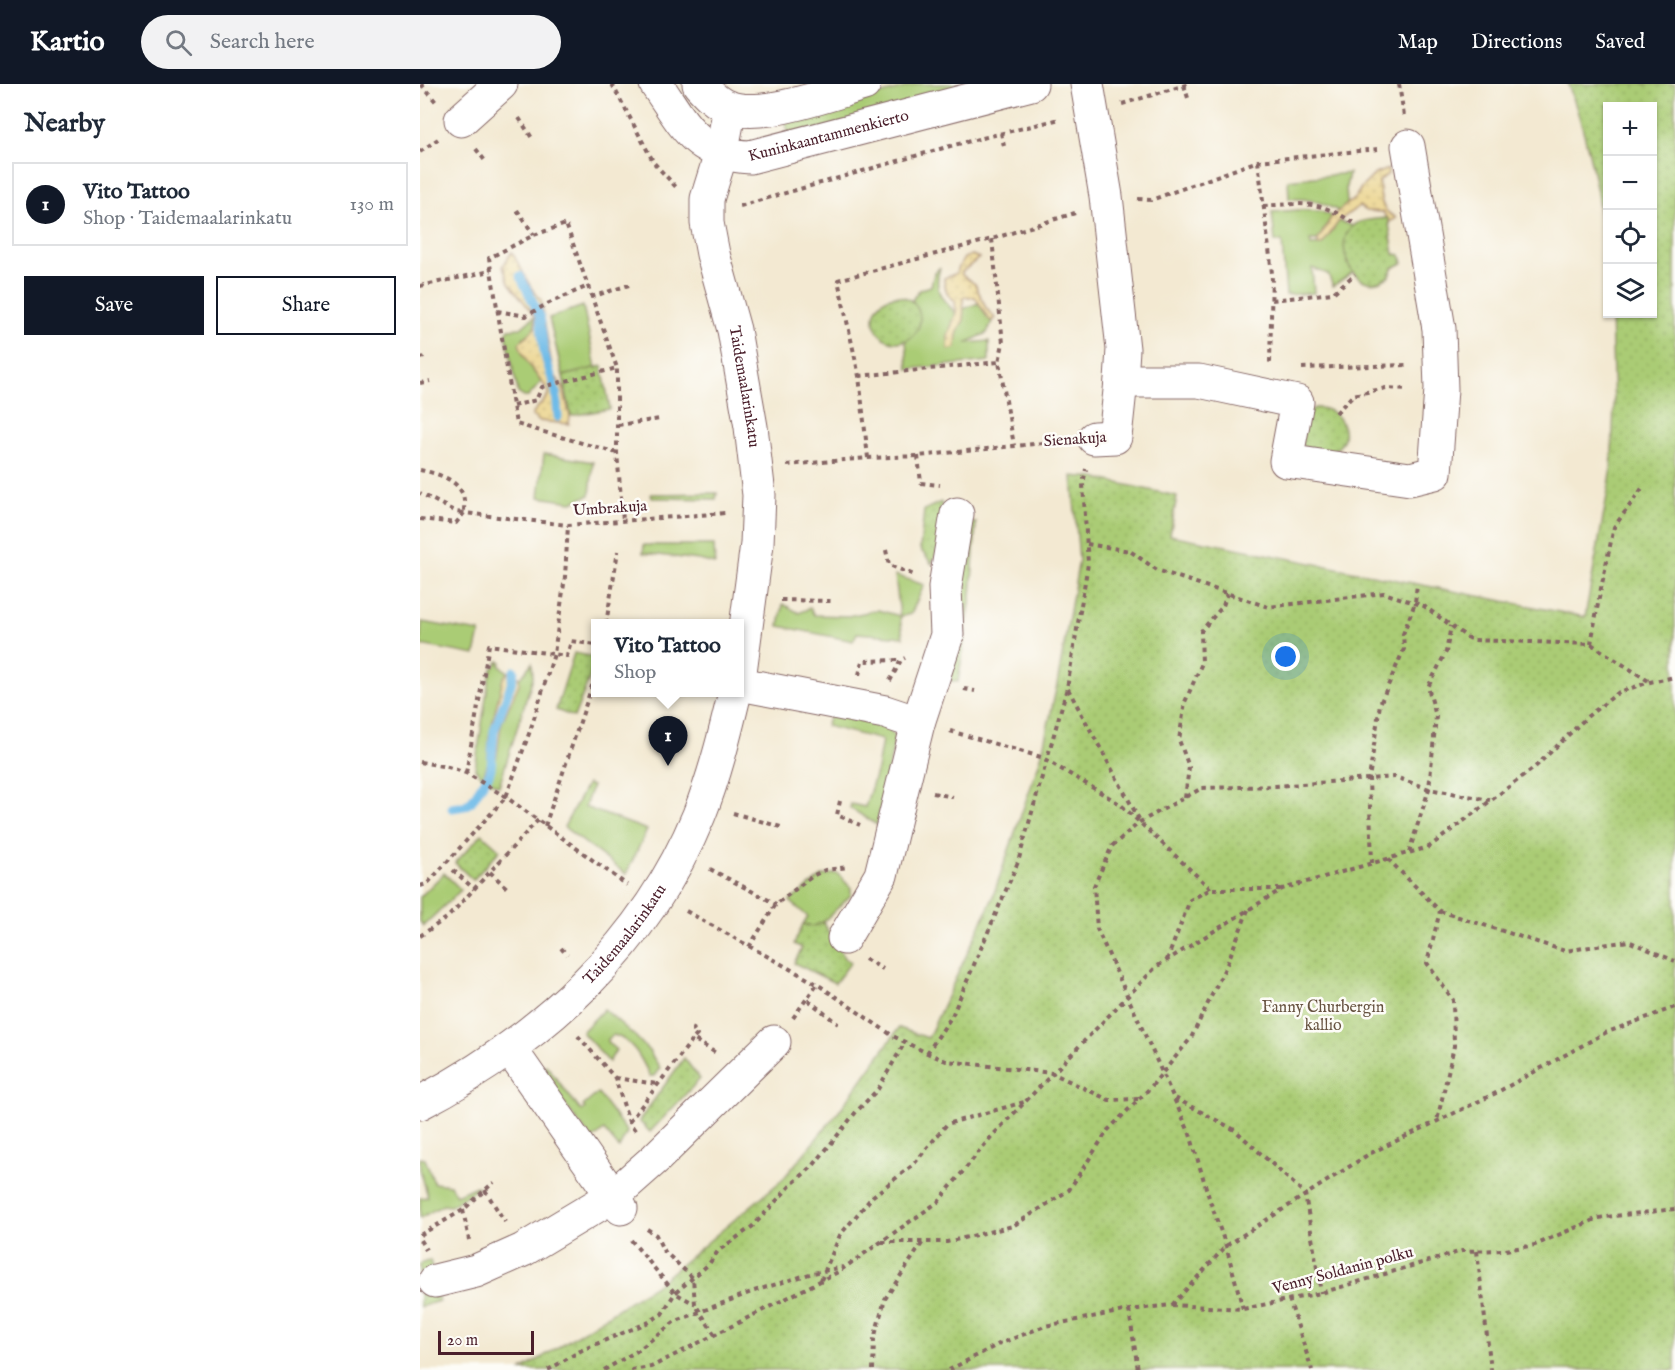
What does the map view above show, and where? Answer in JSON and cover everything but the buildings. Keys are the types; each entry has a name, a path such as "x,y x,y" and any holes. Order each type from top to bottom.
{"street":[{"path":"466,131 501,84"},
{"name":"Kuninkaantammenkierto","path":"656,84 688,131 698,140 721,154 750,157 1031,84"},
{"path":"699,84 715,100 730,108 768,110 864,84"},
{"name":"Sienakuja","path":"1089,98 1106,196 1123,349 1115,437 1092,438"},
{"name":"Taidemaalarinkatu","path":"730,108 721,154 707,199 706,223 712,254 734,330 751,427 758,495 751,596 744,644"},
{"path":"1121,381 1199,381 1297,402 1286,460 1410,479 1435,473 1441,389 1439,329 1407,135"},
{"path":"844,938 881,876 918,723 947,635 945,587 952,500"},
{"path":"744,685 885,712 918,723"},
{"name":"Taidemaalarinkatu","path":"420,1103 467,1077 536,1029 574,995 617,948 658,894 681,854 699,815 718,760 734,697"},
{"path":"430,1265 476,1271 617,1202 656,1158 774,1042"},
{"path":"510,1049 617,1202"}],"path":[{"path":"612,84 654,163 679,190"},
{"path":"868,458 859,376 838,280 992,239 1089,209 1106,196 1151,200 1258,161 1407,135 1399,84"},
{"path":"1184,85 1188,98"},
{"path":"519,118 532,138"},
{"path":"999,123 1004,147"},
{"path":"466,131 486,162"},
{"path":"736,207 1001,133"},
{"path":"1258,161 1272,273 1269,396"},
{"path":"1263,206 1303,203 1319,205 1339,213 1355,224"},
{"path":"517,210 534,235"},
{"path":"617,453 516,424 489,258 534,235 566,224 617,368 617,453 623,520"},
{"path":"992,239 1003,343 999,362 1014,445"},
{"path":"420,286 490,271"},
{"path":"1272,300 1333,293 1354,274"},
{"path":"591,297 629,285"},
{"path":"497,311 526,316 588,286"},
{"path":"859,376 999,362"},
{"path":"1293,368 1420,364"},
{"path":"513,406 536,400 542,387 617,368"},
{"path":"420,383 430,381"},
{"path":"1336,413 1353,395 1386,388 1441,389"},
{"path":"618,425 660,419"},
{"path":"927,1053 952,1016 1018,862 1067,688 1088,564 1083,484 1092,438"},
{"name":"Sienakuja","path":"758,495 783,466 918,456 1092,438"},
{"path":"918,456 921,483 952,500"},
{"path":"420,470 436,473 453,483 463,494 464,513 456,512 420,493"},
{"path":"1591,644 1614,526 1643,487"},
{"name":"Umbrakuja","path":"420,519 456,523 464,513 568,525 623,520 758,495"},
{"path":"420,886 427,884 506,797 554,654 565,577 568,525"},
{"path":"1087,544 1130,551 1157,570 1268,607 1384,593 1424,606 1471,640 1591,644 1650,682"},
{"path":"886,550 889,565 945,587"},
{"path":"607,619 618,551"},
{"path":"1372,863 1369,779 1380,704 1404,649 1403,634 1415,603 1418,584"},
{"path":"1185,798 1189,767 1179,740 1185,702 1202,663 1202,631 1222,606 1227,593"},
{"path":"771,598 831,601"},
{"path":"1409,853 1430,789 1436,716 1428,687 1446,652 1451,626"},
{"path":"466,773 489,645 567,656 571,641 591,644"},
{"path":"1167,961 1190,900 1211,889 1282,888 1430,847 1534,768 1588,716 1619,692 1675,677"},
{"path":"1067,688 1140,822"},
{"path":"546,826 591,690"},
{"path":"918,723 1047,760 1120,804 1211,889"},
{"path":"420,762 466,773 506,797 627,885"},
{"path":"1244,1309 1190,1134 1096,929 1094,886 1112,846 1140,822 1202,788 1276,786 1395,777 1430,789 1490,800"},
{"path":"728,812 781,827"},
{"path":"420,935 448,917 538,820"},
{"path":"681,854 776,904"},
{"path":"1388,859 1440,911 1565,951 1628,941 1675,961"},
{"path":"749,946 776,904 803,882 825,870 847,867 881,876"},
{"path":"453,870 474,889"},
{"path":"490,872 508,890"},
{"path":"631,1370 651,1367 821,1281 847,1266 938,1202 991,1137 1156,967 1282,888"},
{"path":"881,1242 947,1242 1013,1226 1069,1190 1108,1130 1139,1099 1191,1038 1227,964 1249,909"},
{"path":"684,910 817,984 893,1036 946,1061 1052,1073 1109,1100 1139,1099"},
{"path":"1437,1122 1454,1046 1453,1000 1427,963 1440,911"},
{"path":"774,1042 808,1000 817,984"},
{"path":"808,1000 838,1024"},
{"path":"1171,1305 1226,1246 1370,1154 1494,1094 1605,1033 1675,1007"},
{"path":"572,1028 615,1078 628,1122 656,1158"},
{"path":"628,1122 693,1039"},
{"path":"548,1370 582,1350 649,1322 662,1314 675,1293 709,1264 718,1251 753,1226 792,1184 813,1166 856,1112 878,1089 906,1042"},
{"path":"615,1078 657,1084"},
{"path":"1174,1098 1235,1130 1305,1194 1321,1293"},
{"path":"821,1281 840,1235 873,1196 912,1165 947,1124 1024,1102"},
{"path":"420,1235 463,1210 494,1182"},
{"name":"Venny Soldanin polku","path":"949,1370 999,1344 1045,1326 1128,1310 1171,1305 1244,1309 1321,1293 1462,1251 1505,1250 1535,1245 1598,1218 1675,1209"},
{"path":"463,1210 471,1249"},
{"path":"647,1229 656,1235 663,1250 693,1278 696,1304"},
{"path":"420,1240 430,1265"},
{"path":"631,1240 675,1293 696,1304 715,1335"},
{"path":"873,1370 874,1339 885,1299 923,1242"},
{"path":"1477,1251 1491,1370"},
{"path":"604,1370 637,1351 674,1322 754,1291 825,1270 847,1266"},
{"path":"1289,1299 1312,1370"},
{"path":"1128,1310 1138,1370"}],"green space":[{"path":"918,84 991,84 790,138 785,121"},
{"name":"Fanny Churbergin kallio","path":"1568,84 1675,84 1675,1370 522,1370 660,1282 782,1180 837,1114 899,1028 928,1038 991,902 1041,757 1057,685 1079,560 1072,476 1095,478 1177,496 1170,535 1585,617 1611,474 1614,406 1611,318 1657,318 1657,102 1603,102 1603,233 1593,172"},
{"path":"1349,173 1346,187 1347,204 1338,211 1315,201 1289,199 1288,180"},
{"path":"1320,211 1332,216 1318,240 1310,240 1311,245 1322,244 1339,221 1353,226 1347,234 1347,263 1353,272 1333,286 1328,274 1312,268 1314,293 1286,295 1282,242 1275,242 1272,212"},
{"path":"1388,218 1394,254 1401,255 1403,263 1392,268 1390,276 1377,282 1367,282 1359,278 1347,261 1344,251 1345,240 1348,231 1358,222"},
{"path":"940,267 939,293 956,313 948,336 955,344 963,320 963,309 979,303 992,321 987,333 966,343 989,341 989,361 908,369 906,340 915,332 919,321 916,305 912,300 919,290 931,286 934,274"},
{"path":"897,296 913,303 920,319 913,335 897,342 881,335 874,319 881,303"},
{"path":"583,306 596,368 563,376 549,318"},
{"path":"535,316 534,330 523,338 533,371 542,381 528,397 524,397 518,393 506,334 509,329 521,328"},
{"path":"602,366 610,409 571,416 563,376"},
{"path":"1315,408 1334,413 1340,419 1343,427 1342,442 1337,448 1327,453 1314,454 1301,444 1309,411"},
{"path":"544,454 593,462 590,495 572,502 539,497"},
{"path":"717,493 716,499 652,498 651,494"},
{"path":"941,502 949,522 932,564 920,549 924,510"},
{"path":"967,522 976,523 971,597 958,682 949,680"},
{"path":"644,545 714,545 715,564 643,553"},
{"path":"895,575 924,585 911,614 900,617 903,637 857,633 853,641 779,626 783,604 799,613 810,608 814,615 848,616 878,610 900,616"},
{"path":"422,622 480,632 475,655 420,645"},
{"path":"574,653 591,656 591,673 574,717 556,710"},
{"path":"499,661 500,666 508,672 503,679 489,737 488,763 483,777 475,769 489,678 492,669"},
{"path":"532,663 533,677 499,786 488,780 493,769 501,725 519,679"},
{"path":"832,712 888,727 895,737 877,825 850,808 851,804 865,807 877,769 882,740 826,726"},
{"path":"587,784 592,786 585,807 647,830 626,874 564,827"},
{"path":"482,834 500,850 473,880 455,863"},
{"path":"444,873 461,890 423,926 420,921 420,897"},
{"path":"837,873 851,888 851,895 823,922 812,927 803,924 808,917 790,901 822,876"},
{"path":"823,922 844,958 851,962 835,983 794,963 802,948 794,944 803,924 812,927"},
{"path":"604,1009 649,1051 660,1068 654,1076 650,1076 640,1057 621,1038 614,1035 608,1039 608,1043 616,1050 609,1062 582,1032"},
{"path":"684,1058 700,1079 650,1132 639,1121"},
{"path":"546,1065 581,1111 585,1108 583,1106 598,1093 627,1132 619,1148 604,1130 592,1140 539,1071"},
{"path":"420,1158 425,1159 434,1183 450,1185 456,1195 476,1186 479,1187 451,1206 443,1205 420,1218 420,1198 428,1197 420,1169"},
{"path":"430,1260 439,1301 420,1307 420,1264"}],"sand":[{"path":"1388,169 1388,174 1379,181 1381,197 1386,211 1395,219 1389,222 1383,212 1366,211 1359,206 1339,221 1322,245 1318,245 1318,240 1332,216 1355,198 1375,174"},
{"path":"512,252 532,289 541,300 553,373 563,387 570,416 569,424 539,421 532,416 549,392 528,363 519,343 535,328 535,316 509,283 503,266"},
{"path":"972,255 979,258 962,272 962,275 975,284 986,308 995,318 992,321 988,319 975,297 964,297 964,320 957,332 956,348 948,350 948,336 956,313 955,301 947,291 944,278 955,274 964,258"},
{"path":"514,671 519,684 501,724 497,755 488,780 483,777 488,763 489,737 503,678 508,672"}],"waterway":[{"path":"520,276 540,316 544,353 556,392 558,417"},
{"path":"452,808 471,802 489,774 494,731 514,671"}],"place":[{"name":"Vito Tattoo","path":"668,766"}]}
